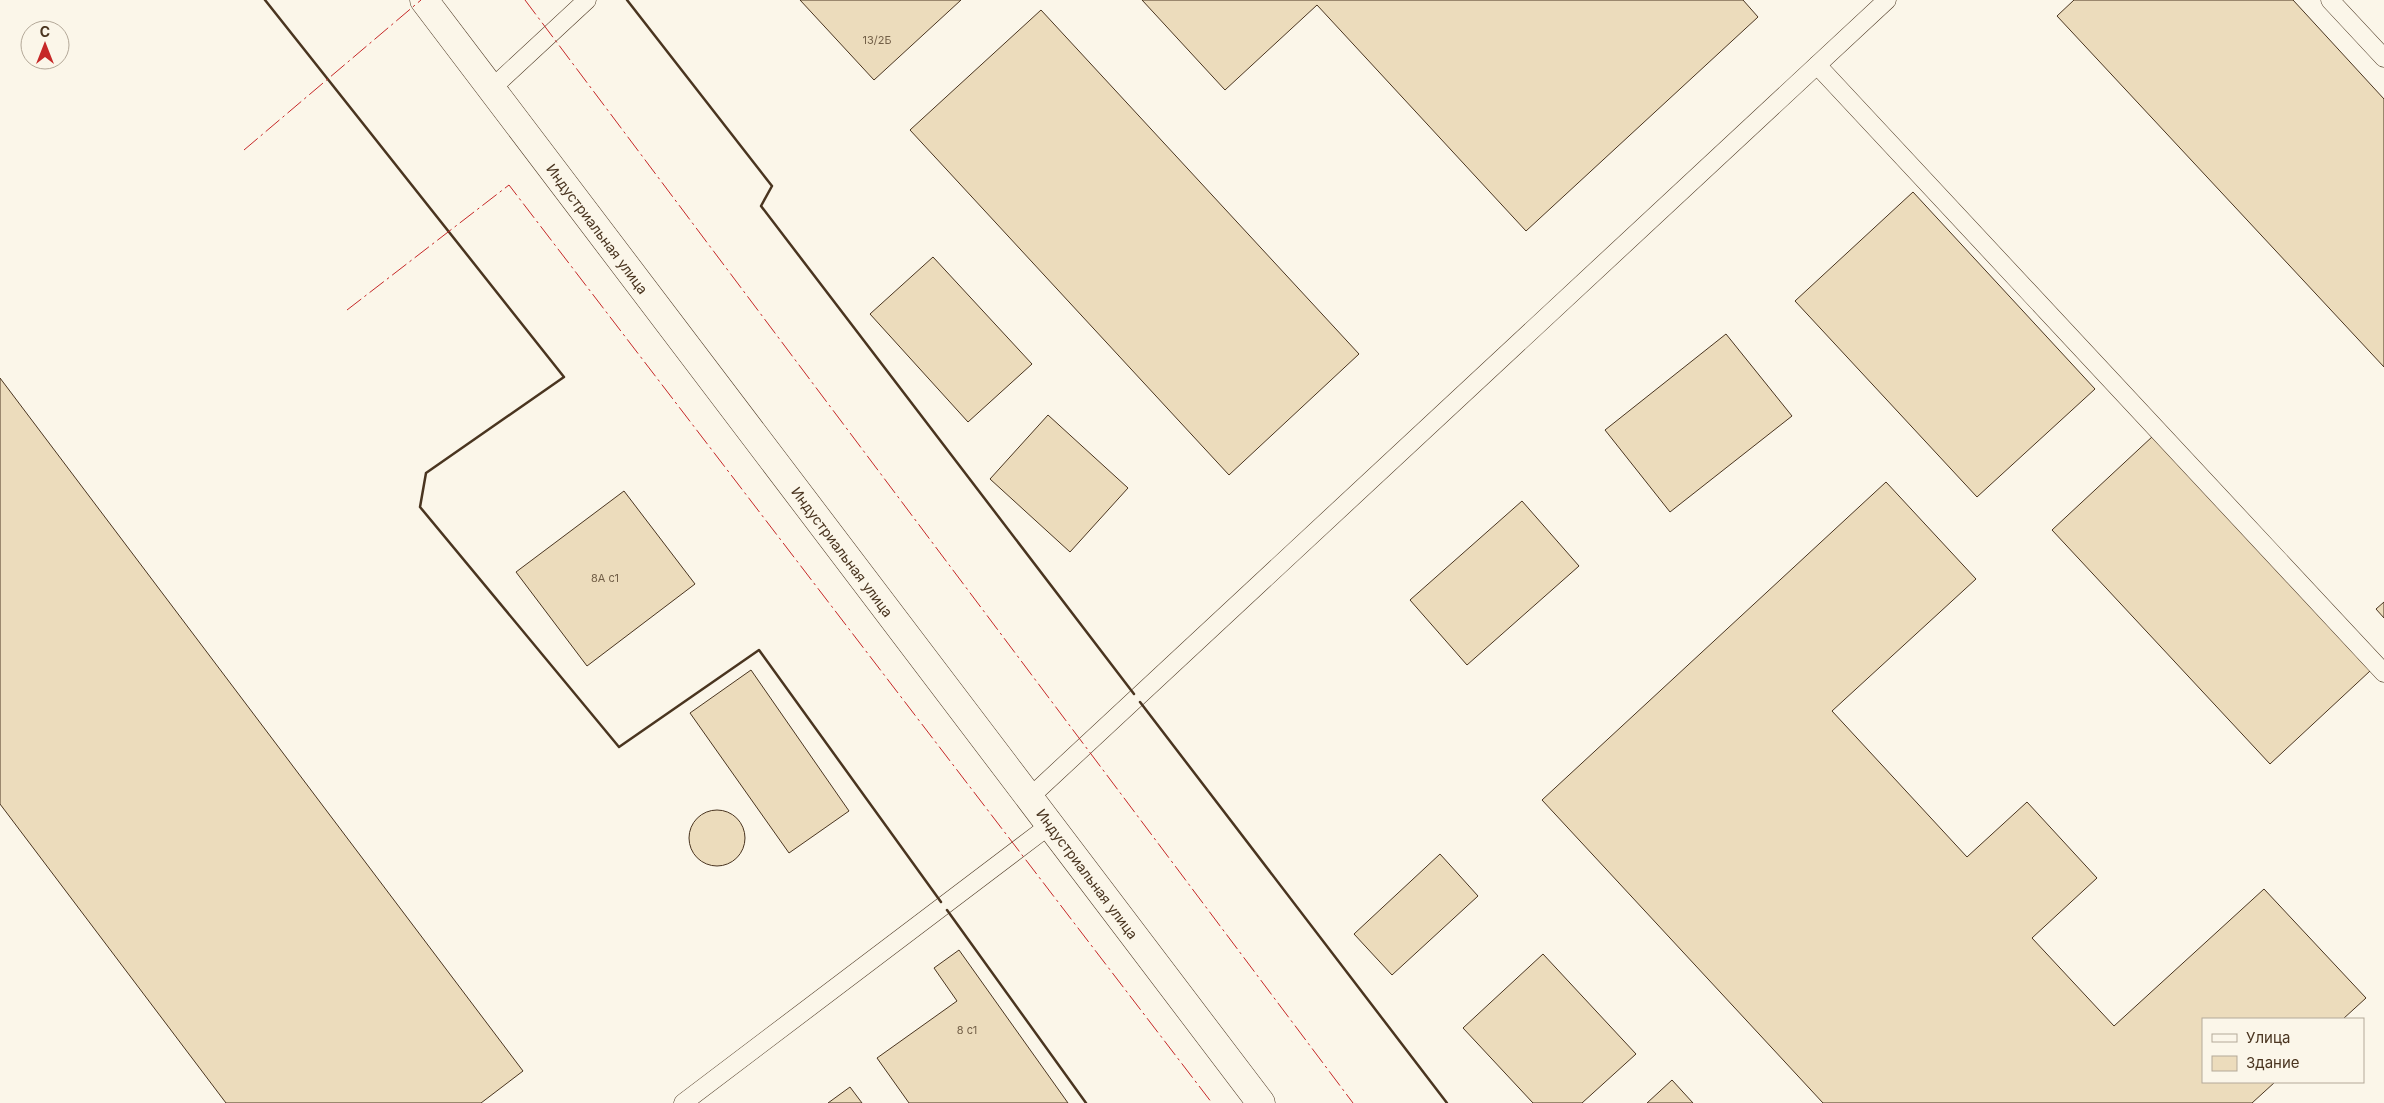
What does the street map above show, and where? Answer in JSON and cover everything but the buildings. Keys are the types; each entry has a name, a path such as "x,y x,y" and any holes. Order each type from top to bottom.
{"street":[{"name":"Индустриальная улица","path":"424,0 1261,1103"}],"lane":[{"path":"491,89 587,0"},
{"path":"1029,798 1887,0"},
{"path":"2330,0 2384,58"},
{"path":"1817,65 2384,673"},
{"path":"683,1103 1050,825"}],"wall":[{"path":"265,0 564,377 426,473 420,507 619,747 759,650 941,902"},
{"path":"627,0 772,186 761,206 1134,694"},
{"path":"1140,702 1447,1103"},
{"path":"947,910 1086,1103"}],"power":[{"path":"244,150 421,0"},
{"path":"525,0 1353,1103"},
{"path":"347,310 509,185 1212,1103"}]}
